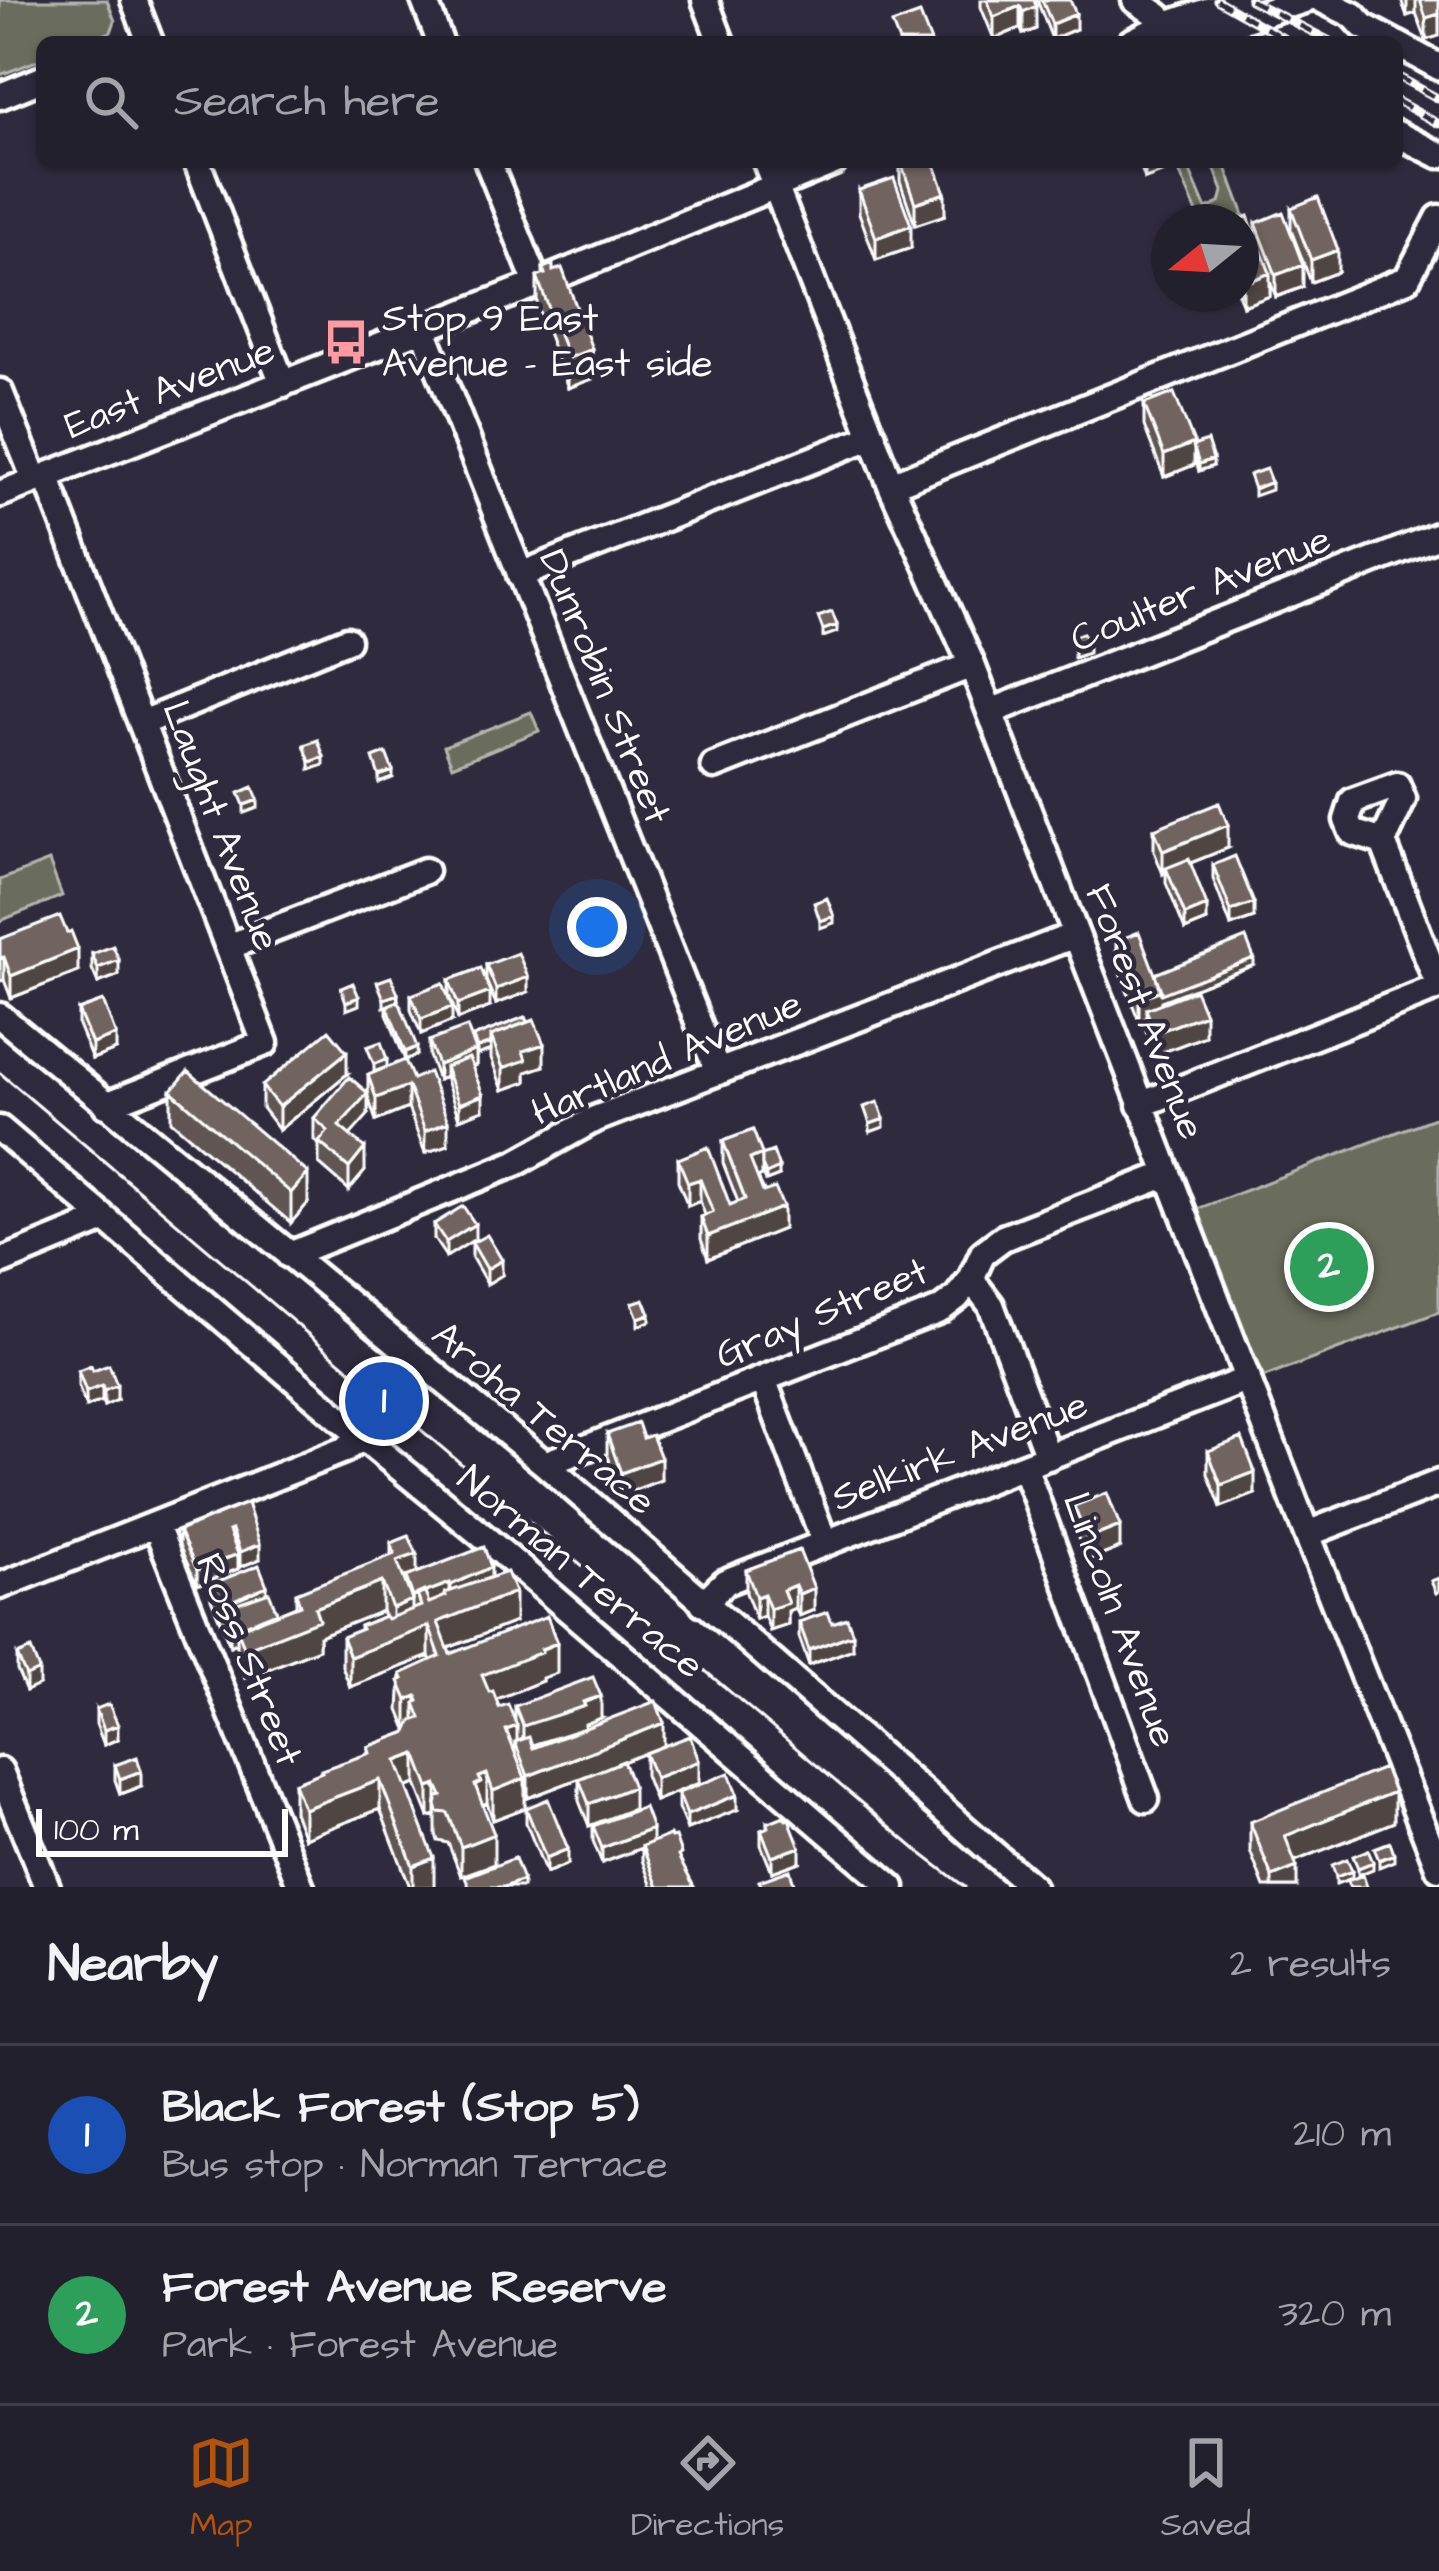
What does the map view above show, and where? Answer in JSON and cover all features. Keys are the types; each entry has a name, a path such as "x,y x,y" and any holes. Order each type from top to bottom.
{"street":[{"path":"134,0 145,36"},
{"path":"424,0 438,36"},
{"path":"705,0 719,36"},
{"path":"1135,0 1150,36"},
{"path":"1150,36 1211,36 1304,0"},
{"path":"1322,0 1351,7 1363,26 1382,36"},
{"path":"1150,36 1242,21"},
{"path":"1403,47 1439,67"},
{"path":"0,95 36,81"},
{"path":"1403,137 1439,155"},
{"path":"199,168 283,384"},
{"path":"490,168 537,284"},
{"name":"East Avenue","path":"0,494 537,284 771,174 802,168"},
{"name":"Forest Avenue","path":"771,174 891,485 972,665 1439,1868"},
{"path":"891,485 1407,279 1439,218"},
{"name":"Dunrobin Street","path":"423,329 718,1072"},
{"name":"Laught Avenue","path":"0,392 142,723 265,1043 106,1105"},
{"path":"520,575 873,436"},
{"name":"Coulter Avenue","path":"990,712 1439,535"},
{"path":"142,723 347,640"},
{"path":"714,766 972,665"},
{"path":"1140,1105 1439,987 1382,842"},
{"path":"228,947 425,871"},
{"name":"Hartland Avenue","path":"289,1255 516,1163 595,1119 1076,935"},
{"name":"Aroha Terrace","path":"0,1016 545,1464 1032,1887"},
{"name":"Norman Terrace","path":"0,1130 892,1887"},
{"name":"Gray Street","path":"545,1464 940,1310 971,1279 983,1253 1003,1238 1168,1174"},
{"path":"0,1262 105,1219"},
{"name":"Lincoln Avenue","path":"971,1279 991,1305 1036,1461 1146,1799"},
{"path":"763,1378 825,1543"},
{"name":"Selkirk Avenue","path":"703,1603 725,1582 1248,1378"},
{"path":"0,1586 344,1450 362,1437"},
{"path":"1306,1534 1439,1483"},
{"name":"Ross Street","path":"156,1526 301,1887"},
{"path":"0,1771 47,1887"}],"green space":[{"path":"0,0 107,0 115,21 111,32 36,36 36,61 0,75"},
{"path":"1178,168 1189,168 1204,204 1193,204"},
{"path":"1214,168 1226,168 1240,204 1218,204 1223,191"},
{"path":"531,712 539,731 452,766 444,746"},
{"path":"49,861 62,896 0,921 0,880"},
{"path":"1439,1116 1439,1312 1262,1378 1197,1209"}],"building":[{"path":"987,0 1034,0 1036,6 1023,12 1020,6 994,17"},
{"path":"1042,0 1070,0 1076,14 1052,24"},
{"path":"1420,0 1439,0 1439,14 1426,18"},
{"path":"920,14 929,36 897,36 892,24"},
{"path":"903,168 936,168 945,193 915,203"},
{"path":"894,178 911,225 876,238 859,190"},
{"path":"1318,197 1338,250 1311,260 1291,208"},
{"path":"1283,212 1303,265 1276,275 1259,222"},
{"path":"1259,244 1270,273 1259,277"},
{"path":"553,264 553,271 562,268 592,349 568,358 537,277"},
{"path":"1174,393 1194,443 1164,455 1144,404"},
{"path":"1207,441 1213,459 1199,464 1193,446"},
{"path":"1266,469 1271,482 1254,489 1249,475"},
{"path":"832,612 837,625 823,630 818,617"},
{"path":"1083,633 1088,645 1074,650 1069,638"},
{"path":"318,740 324,757 310,762 304,745"},
{"path":"386,753 393,771 379,776 373,758"},
{"path":"253,787 258,800 244,805 239,793"},
{"path":"1219,803 1228,825 1163,851 1154,829"},
{"path":"1235,856 1254,903 1231,911 1213,865"},
{"path":"1189,859 1207,906 1185,915 1166,868"},
{"path":"827,898 834,916 820,921 814,903"},
{"path":"60,916 78,949 11,976 4,957 0,958 0,939"},
{"path":"1139,932 1161,990 1139,998 1116,941"},
{"path":"1246,938 1254,958 1161,994 1155,974"},
{"path":"113,946 119,960 98,968 92,954"},
{"path":"518,953 528,977 496,989 486,965"},
{"path":"481,968 490,992 458,1004 449,980"},
{"path":"391,977 398,994 384,999 377,982"},
{"path":"353,983 359,997 346,1002 341,988"},
{"path":"443,983 452,1007 421,1019 411,995"},
{"path":"1195,990 1205,1014 1155,1033 1146,1009"},
{"path":"103,1001 116,1035 92,1044 78,1010"},
{"path":"399,1001 417,1047 405,1052 387,1006"},
{"path":"525,1017 527,1022 491,1036 491,1043 477,1048 473,1037"},
{"path":"534,1020 544,1044 523,1051 526,1060 503,1068 491,1036"},
{"path":"467,1027 476,1050 438,1065 429,1041"},
{"path":"329,1030 347,1052 279,1107 262,1086"},
{"path":"381,1042 387,1059 374,1064 367,1047"},
{"path":"469,1058 483,1095 459,1104 445,1067"},
{"path":"405,1060 413,1079 429,1072 448,1122 425,1131 408,1086 376,1098 368,1075"},
{"path":"188,1071 308,1173 291,1193 171,1091"},
{"path":"349,1077 368,1093 339,1126 365,1148 349,1168 319,1142 328,1131 314,1118"},
{"path":"878,1102 884,1119 870,1124 864,1107"},
{"path":"753,1130 762,1154 750,1159 763,1192 775,1188 783,1207 708,1236 701,1217 713,1212 700,1179 688,1183 678,1159 708,1147 730,1205 745,1199 723,1141"},
{"path":"773,1151 779,1168 766,1174 762,1155"},
{"path":"463,1206 475,1224 446,1242 434,1224"},
{"path":"487,1235 502,1260 487,1269 472,1243"},
{"path":"644,1299 650,1314 638,1318 632,1303"},
{"path":"109,1365 117,1385 86,1392 78,1371"},
{"path":"638,1423 643,1438 652,1435 661,1458 621,1473 607,1434"},
{"path":"1242,1438 1255,1472 1221,1485 1208,1451"},
{"path":"1107,1493 1120,1526 1087,1539 1074,1506"},
{"path":"247,1503 260,1544 240,1552 229,1531 238,1554 197,1570 179,1531"},
{"path":"409,1536 417,1554 397,1561 412,1600 392,1608 382,1582 315,1608 319,1620 245,1649 237,1629 300,1605 296,1593 395,1554 391,1543"},
{"path":"484,1547 491,1567 413,1597 406,1577"},
{"path":"799,1550 814,1588 799,1594 795,1585 783,1590 788,1603 770,1609 764,1594 756,1597 746,1570"},
{"path":"259,1565 267,1586 220,1606 211,1584"},
{"path":"507,1572 515,1592 438,1622 450,1654 547,1616 557,1643 482,1675 499,1707 508,1704 517,1726 506,1730 525,1778 493,1791 487,1774 479,1777 481,1782 475,1785 494,1834 461,1847 448,1813 438,1812 438,1797 442,1796 437,1785 429,1788 416,1754 397,1761 434,1858 413,1866 380,1780 304,1809 294,1783 370,1753 368,1747 407,1732 412,1721 421,1718 417,1696 407,1700 401,1674 440,1656 429,1626 350,1657 342,1637 385,1616 421,1606 417,1594 424,1591 429,1603"},
{"path":"269,1592 277,1612 230,1631 221,1609"},
{"path":"828,1612 832,1623 847,1618 853,1634 809,1650 799,1622"},
{"path":"31,1649 39,1670 26,1676 17,1655"},
{"path":"593,1677 601,1696 523,1726 515,1706"},
{"path":"656,1701 664,1723 528,1776 515,1742 529,1737 533,1748"},
{"path":"109,1704 118,1725 104,1730 96,1709"},
{"path":"690,1736 699,1761 655,1778 645,1753"},
{"path":"137,1757 141,1771 120,1779 115,1765"},
{"path":"623,1761 633,1787 589,1804 579,1779"},
{"path":"1384,1768 1394,1792 1285,1836 1297,1867 1272,1877 1250,1822"},
{"path":"729,1773 737,1795 687,1815 678,1793"},
{"path":"548,1799 568,1849 546,1858 526,1808"},
{"path":"644,1807 652,1829 602,1848 593,1826"},
{"path":"784,1816 800,1847 772,1857 761,1830"},
{"path":"675,1837 678,1856 694,1887 658,1887 642,1846"},
{"path":"1390,1842 1394,1854 1379,1860 1374,1848"},
{"path":"1368,1850 1373,1862 1358,1868 1353,1856"},
{"path":"515,1858 523,1880 504,1887 469,1887 465,1877"},
{"path":"1347,1859 1352,1871 1336,1877 1332,1865"},
{"path":"790,1870 795,1887 762,1887 759,1881"},
{"path":"1363,1875 1367,1887 1350,1887 1347,1881"}],"tram line":[{"path":"0,1073 965,1887"}],"railway":[{"path":"1217,0 1280,36"},
{"path":"1250,0 1320,36"},
{"path":"1403,79 1439,99"},
{"path":"1403,104 1439,124"}],"place":[{"name":"Stop 9 East Avenue - East side","path":"346,342"},
{"name":"Forest Avenue Reserve","path":"1329,1267"},
{"name":"Black Forest (Stop 5)","path":"384,1401"}]}
